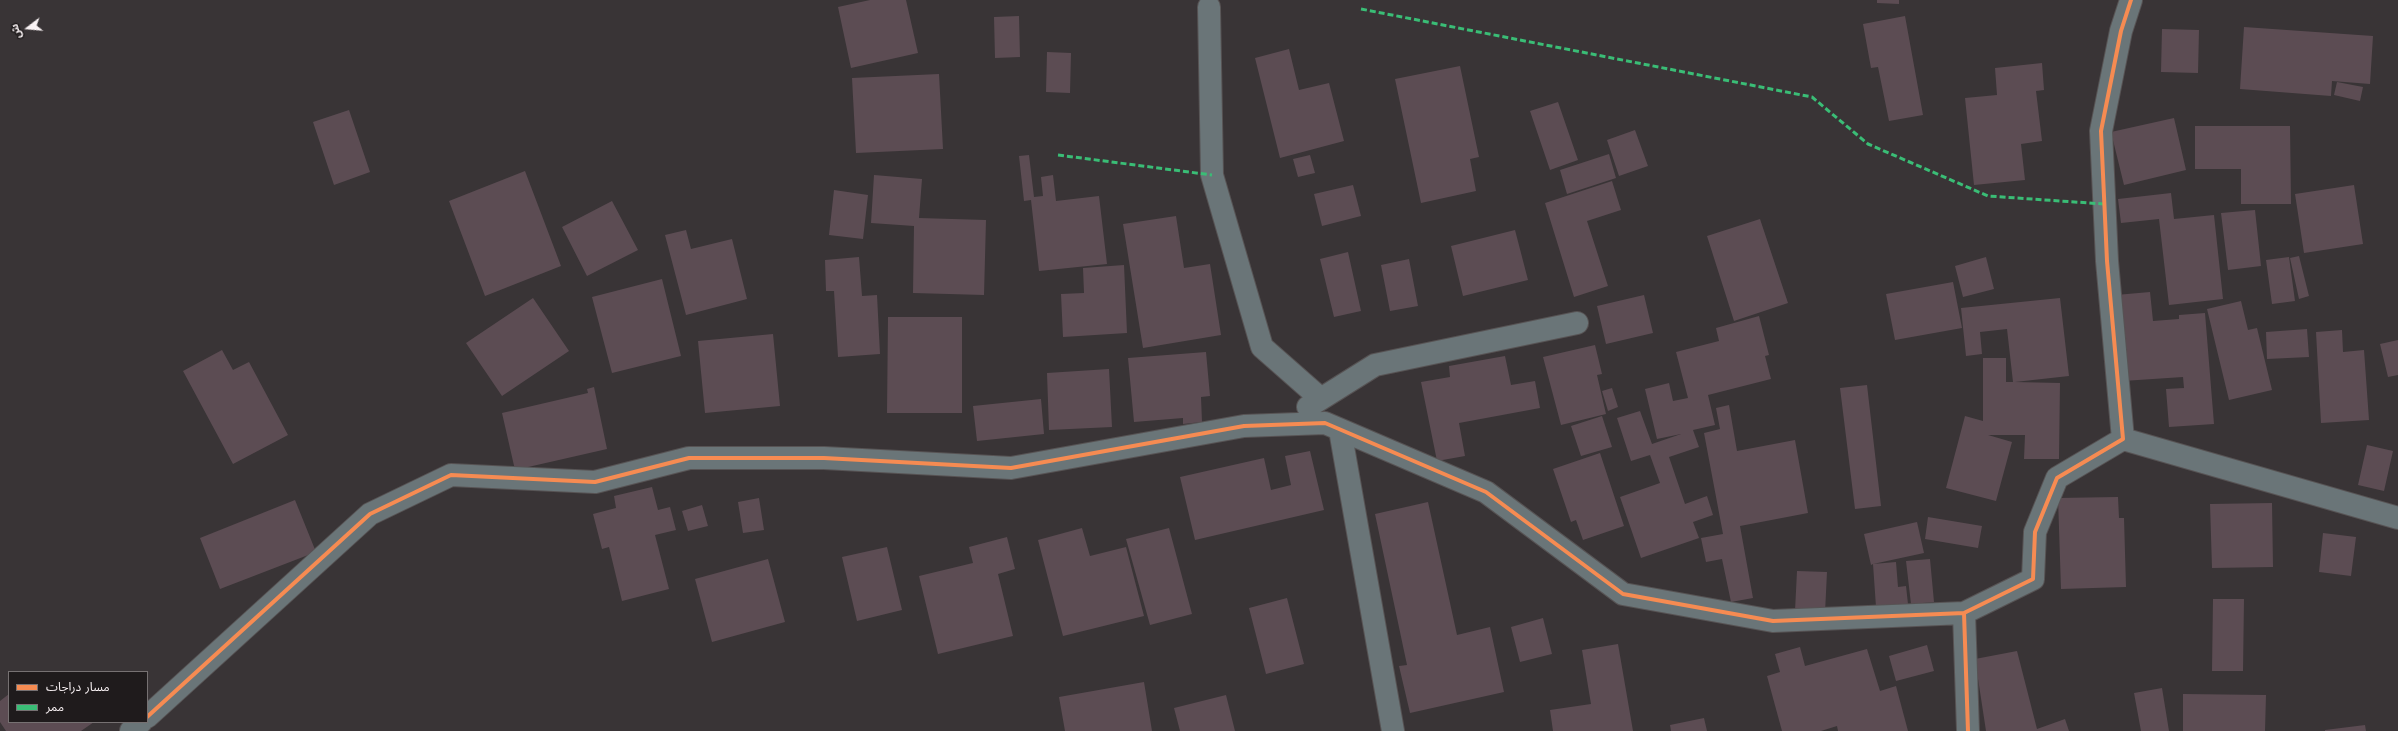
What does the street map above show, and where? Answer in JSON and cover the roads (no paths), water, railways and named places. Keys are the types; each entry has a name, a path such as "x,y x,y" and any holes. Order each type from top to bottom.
{"street":[{"path":"2123,439 2107,261 2101,132 2121,31 2131,0"},
{"path":"1209,7 1212,175 1262,347 1320,398"},
{"path":"1282,425 1320,398 1375,365 1577,324"},
{"path":"148,715 370,514 451,475 595,482 689,458 824,458 1011,468 1244,426 1325,423 1486,492 1623,594 1773,621 1964,613 2033,579 2035,532 2057,478 2123,439 2398,518"},
{"path":"1340,430 1393,731"},
{"path":"1964,613 1968,731"},
{"path":"131,731 140,723"}]}
